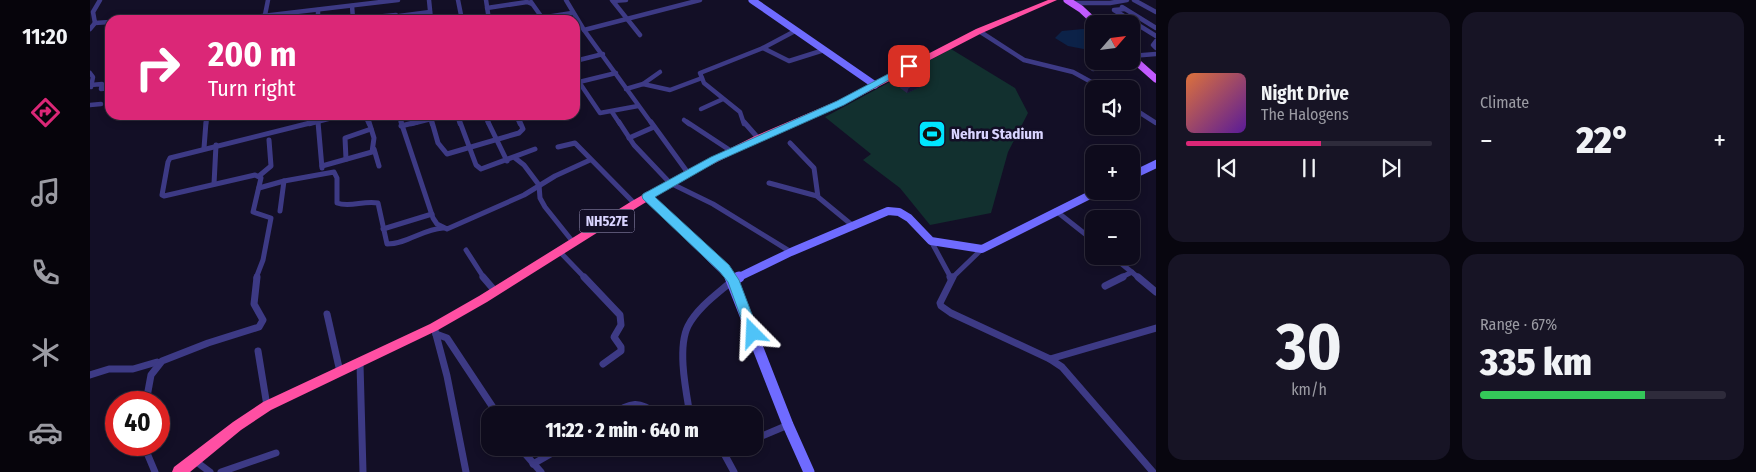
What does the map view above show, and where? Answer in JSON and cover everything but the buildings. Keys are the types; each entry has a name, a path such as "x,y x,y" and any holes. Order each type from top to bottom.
{"highway":[{"name":"NH527E","path":"179,472 237,426 267,406 435,330 647,196 688,173 758,138 840,103 979,31 1054,0"}],"main road":[{"path":"1070,2 1086,15"},
{"path":"1140,64 1156,79"}],"street":[{"path":"90,29 93,24 93,12 100,0"},
{"path":"265,15 268,0"},
{"path":"274,15 398,0"},
{"path":"429,0 430,15"},
{"path":"458,0 461,15"},
{"path":"486,0 488,15"},
{"path":"562,15 572,13 566,0"},
{"path":"613,1 626,0"},
{"path":"584,30 700,0"},
{"path":"752,0 875,85"},
{"path":"1070,2 1115,3 1127,0"},
{"path":"1134,0 1156,12"},
{"path":"613,1 640,35"},
{"path":"487,8 531,2 539,15"},
{"path":"1115,3 1156,28"},
{"path":"352,6 353,15"},
{"path":"1125,8 1114,10 1156,36"},
{"path":"318,10 318,15"},
{"path":"414,15 430,12"},
{"path":"580,24 688,173"},
{"path":"758,138 745,125 740,112 708,86 700,73 763,48 795,31"},
{"path":"979,31 1024,60 1073,72 1088,80"},
{"path":"1156,41 1153,45 1156,48"},
{"path":"763,48 781,59 789,61 824,50"},
{"path":"580,60 603,54"},
{"path":"1140,55 1156,54"},
{"path":"626,88 643,84 660,72"},
{"path":"90,73 93,77 91,86 102,84 101,89 105,89"},
{"path":"580,81 616,73"},
{"path":"643,84 670,90 702,78"},
{"path":"580,86 597,111 603,114 638,106"},
{"path":"701,109 723,99"},
{"path":"90,105 101,104"},
{"path":"612,112 629,138 670,183 714,204 791,252"},
{"path":"1140,112 1156,123"},
{"path":"204,148 207,120"},
{"path":"269,140 272,164 270,168 259,176 214,184 169,196 162,194 170,158 310,120"},
{"path":"317,120 322,166 321,174"},
{"path":"367,120 379,166"},
{"path":"400,120 432,214 437,224 447,229"},
{"path":"402,126 427,120"},
{"path":"431,120 442,151 447,154 522,131 518,120"},
{"path":"459,120 476,165 481,169 535,149"},
{"path":"487,120 506,161"},
{"path":"684,120 731,151"},
{"path":"629,138 654,127"},
{"path":"346,159 345,138 371,129"},
{"path":"558,147 570,142 575,143 635,204"},
{"path":"790,143 814,168 817,196"},
{"path":"214,184 216,145"},
{"path":"322,166 369,153 374,149"},
{"path":"515,158 524,165 539,185 540,198 545,207 573,242"},
{"path":"259,188 331,172 336,174 336,200 339,205 370,201 378,203 388,244 392,244 428,230 447,229 524,194 590,160"},
{"path":"1140,172 1156,164"},
{"path":"90,374 109,369 132,369 162,361 208,343 253,330 262,323 263,320 254,304 256,280 263,260 271,218 266,215 256,215 252,212 261,178 259,176"},
{"path":"280,211 284,181"},
{"path":"770,183 817,196 852,225"},
{"path":"647,196 724,269 733,280 788,425 809,472"},
{"path":"1085,197 982,249 950,279 940,303 945,309 1050,358 1072,376 1153,472"},
{"path":"688,406 684,340 687,328 694,318 733,280 802,247 888,211 898,212 909,218 931,241 950,279"},
{"path":"1056,211 1085,235"},
{"path":"383,229 432,214"},
{"path":"931,241 982,249"},
{"path":"466,250 480,273 495,291"},
{"path":"559,251 620,315 621,325 614,337 621,347 621,351 603,364"},
{"path":"1123,265 1156,292"},
{"path":"1105,286 1132,272"},
{"path":"327,314 340,372"},
{"path":"1050,358 1156,328"},
{"path":"435,330 452,344 492,406"},
{"path":"435,330 447,376 466,472"},
{"path":"258,351 267,406"},
{"path":"148,391 150,375 155,366 162,361"},
{"path":"360,364 363,472"},
{"path":"627,406 634,402 646,406"},
{"path":"763,436 788,425"},
{"path":"221,472 276,453"},
{"path":"148,456 155,472"},
{"path":"526,456 541,472"},
{"path":"533,464 547,456"},
{"path":"725,456 734,472"},
{"path":"194,459 210,472"}],"green space":[{"name":"Nehru Stadium","path":"951,49 1015,88 1028,113 1008,152 991,213 930,225 900,188 863,160 871,154 825,117"}],"water":[{"path":"1085,29 1085,49 1068,46 1055,38 1062,31"}],"place":[{"name":"Nehru Stadium","path":"932,134"}],"route":[{"path":"753,333 733,280 724,269 647,196 714,159 840,103 909,66"}]}
